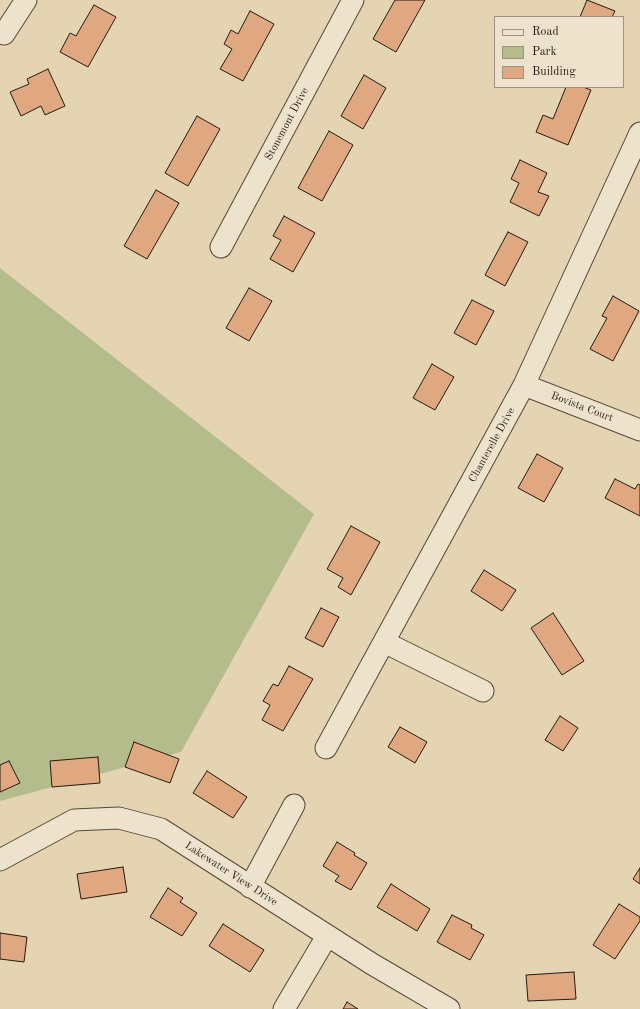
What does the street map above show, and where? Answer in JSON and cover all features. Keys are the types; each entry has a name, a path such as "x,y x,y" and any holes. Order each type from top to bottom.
{"street":[{"path":"4,34 26,0"},
{"name":"Stonemont Drive","path":"221,247 353,0"},
{"name":"Chanterelle Drive","path":"326,748 524,385 640,133"},
{"name":"Bovista Court","path":"524,385 640,430"},
{"path":"384,642 483,691"},
{"path":"250,887 294,805"},
{"name":"Lakewater View Drive","path":"0,860 74,820 119,818 161,829 327,936 449,1009"},
{"path":"284,1009 327,936"}],"green space":[{"path":"0,268 314,514 181,752 0,801"}],"building":[{"path":"395,0 425,0 396,52 373,39"},
{"path":"587,0 615,11 612,16 580,16"},
{"path":"94,5 116,17 88,67 60,52 70,33 76,36"},
{"path":"250,11 274,24 243,81 220,69 232,49 224,44 231,30 238,34"},
{"path":"48,69 65,106 45,115 41,106 21,116 10,92 29,84 27,79"},
{"path":"364,75 386,88 363,129 341,116"},
{"path":"566,88 586,88 591,90 568,145 536,132 543,115 553,119"},
{"path":"197,116 220,129 188,186 165,173"},
{"path":"329,131 353,145 322,201 298,188"},
{"path":"520,160 547,173 538,192 549,196 539,216 510,202 519,183 511,179"},
{"path":"156,190 179,203 147,259 124,246"},
{"path":"284,216 315,233 293,272 270,259 281,240 273,236"},
{"path":"508,232 528,242 505,286 485,275"},
{"path":"249,288 272,301 249,341 226,328"},
{"path":"613,296 639,311 613,361 590,349 607,318 602,316"},
{"path":"472,300 494,311 476,345 454,333"},
{"path":"432,364 454,377 435,410 413,398"},
{"path":"537,454 563,468 544,502 518,488"},
{"path":"615,479 635,489 638,484 640,485 640,516 605,498"},
{"path":"351,526 380,542 351,595 338,587 343,578 327,569"},
{"path":"484,570 516,590 502,611 471,591"},
{"path":"321,608 339,617 323,647 305,638"},
{"path":"553,613 584,661 562,675 531,628"},
{"path":"289,666 313,679 283,731 262,720 270,705 263,701 273,684 278,686"},
{"path":"560,716 578,728 563,751 545,740"},
{"path":"400,727 427,742 415,763 388,747"},
{"path":"134,742 179,759 170,783 125,767"},
{"path":"98,757 100,783 52,787 50,761"},
{"path":"9,761 20,783 0,792 0,765"},
{"path":"207,771 247,797 233,818 193,793"},
{"path":"337,842 355,853 354,855 367,863 351,890 335,881 339,876 323,866"},
{"path":"123,867 127,892 81,899 77,874"},
{"path":"640,868 640,884 633,879"},
{"path":"391,884 430,909 417,931 377,907"},
{"path":"168,888 183,898 180,902 197,913 182,936 150,917"},
{"path":"619,904 640,917 640,921 615,959 593,945"},
{"path":"452,915 472,925 471,928 484,935 470,960 437,942"},
{"path":"223,924 264,950 250,972 209,946"},
{"path":"0,933 27,937 24,962 0,959"},
{"path":"574,972 576,999 528,1001 526,975"},
{"path":"347,1002 358,1009 343,1009"}]}
